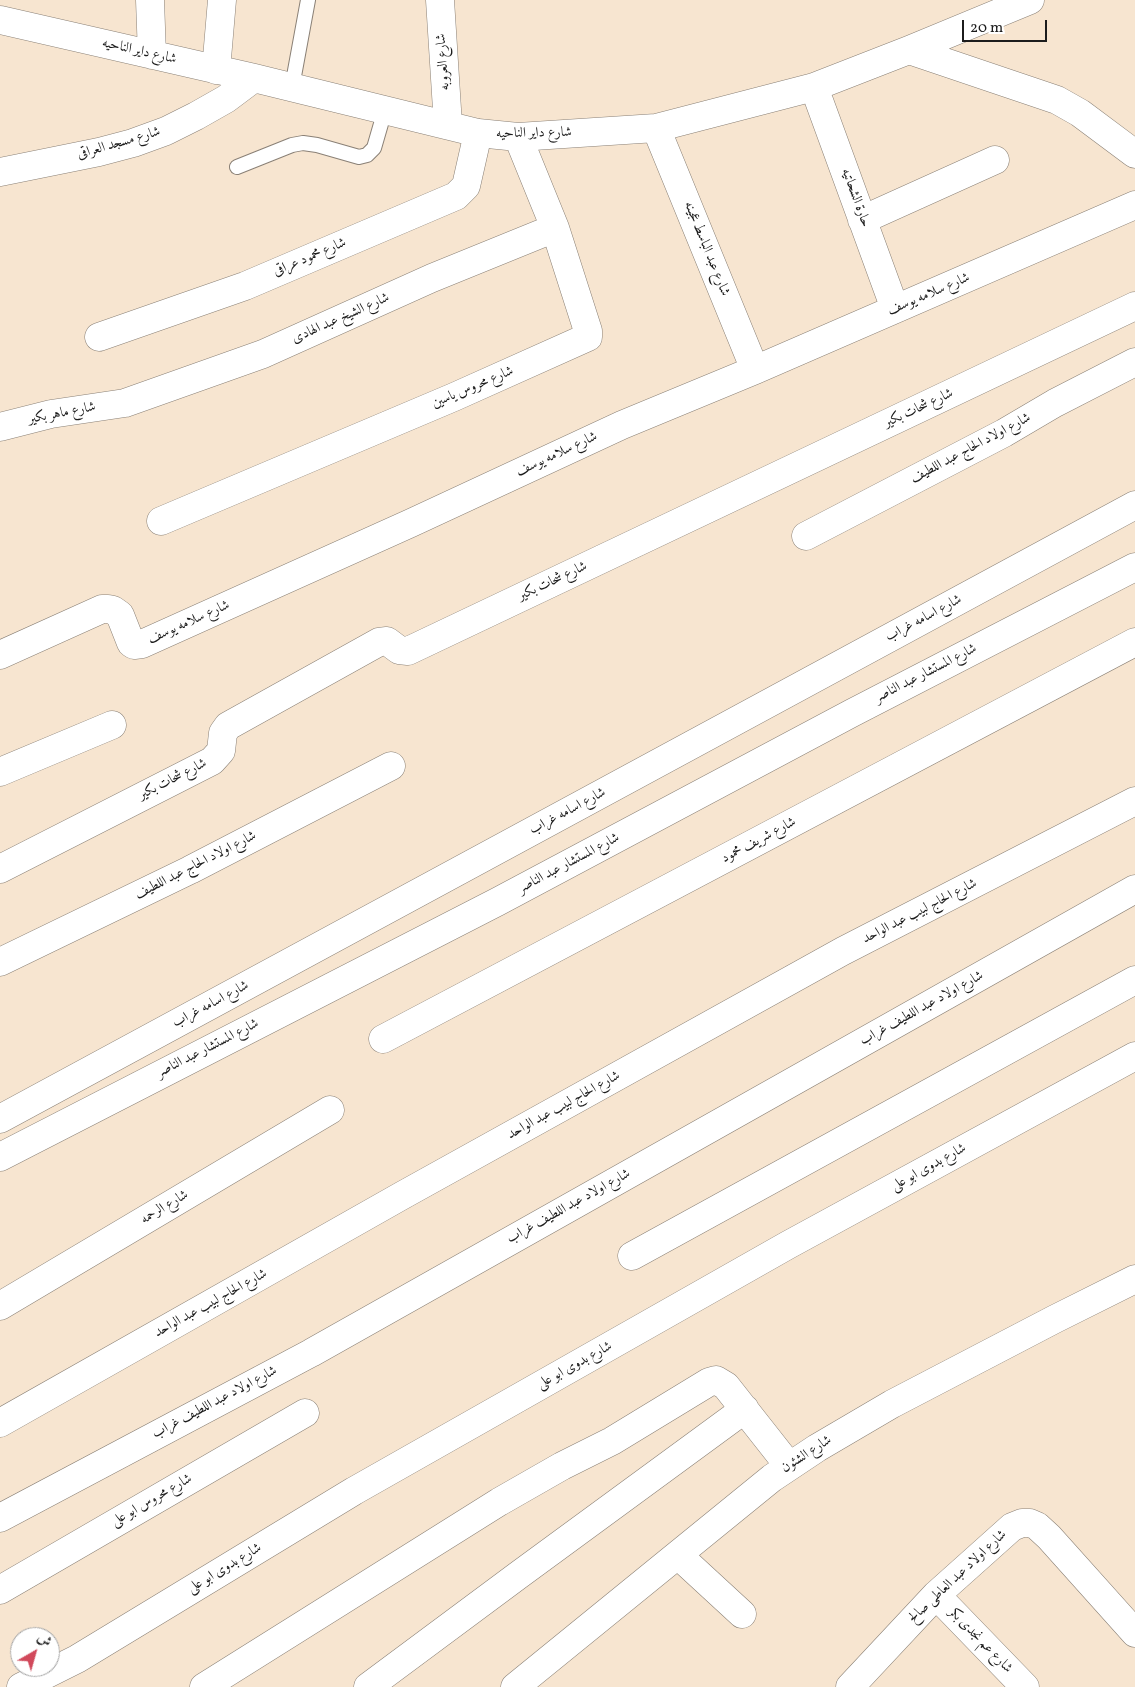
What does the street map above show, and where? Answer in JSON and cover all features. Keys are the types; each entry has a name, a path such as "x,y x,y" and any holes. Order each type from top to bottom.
{"street":[{"path":"150,0 152,55"},
{"path":"216,70 222,0"},
{"name":"شارع العروبه","path":"440,0 448,125"},
{"name":"شارع داير الناحيه","path":"13,14 152,55 448,125 478,134 518,137 656,128 814,87 1030,0"},
{"path":"909,50 1057,100 1080,113 1135,154"},
{"name":"شارع مسجد العراقى","path":"0,172 100,152 166,131 226,99 254,78"},
{"name":"حارة الشحاتيه","path":"814,87 896,309"},
{"name":"شارع عبد الباسط عجينه","path":"656,128 755,370"},
{"name":"شارع محمود عراقى","path":"99,337 245,286 456,196 466,186 478,134"},
{"name":"شارع محروس ياسين","path":"161,521 454,397 588,337 588,331 555,228 518,137"},
{"path":"862,220 995,160"},
{"name":"شارع سلامه يوسف","path":"0,655 108,608 120,615 130,643 134,645 142,644 411,523 622,425 755,370 1135,205"},
{"name":"شارع الشيخ عبد الهادى","path":"125,403 263,354 432,278 555,228"},
{"name":"شارع شحات بكير","path":"0,869 212,761 221,751 223,733 228,726 379,642 387,641 399,650 408,651 1135,306"},
{"name":"شارع اولاد الحاج عبد اللطيف","path":"806,536 1004,433 1055,403 1135,362"},
{"name":"شارع ماهر بكير","path":"0,427 51,414 125,403"},
{"name":"شارع اسامه غراب","path":"0,1119 1135,505"},
{"name":"شارع المستشار عبد الناصر","path":"0,1157 497,902 852,713 1135,566"},
{"name":"شارع شريف محمود","path":"383,1039 1135,642"},
{"path":"0,772 112,725"},
{"name":"شارع اولاد الحاج عبد اللطيف","path":"0,962 190,870 391,766"},
{"name":"شارع الحاج لبيب عبد الواحد","path":"0,1423 395,1200 843,951 1135,801"},
{"name":"شارع اولاد عبد اللطيف غراب","path":"0,1518 310,1353 1135,889"},
{"path":"632,1256 1135,980"},
{"name":"شارع بدوى ابو على","path":"21,1687 77,1658 380,1476 788,1245 1135,1056"},
{"name":"شارع الرحمه","path":"0,1306 330,1110"},
{"name":"شارع الشئون","path":"514,1687 772,1478 816,1448 892,1404 1135,1279"},
{"path":"204,1687 499,1502 562,1466 612,1441 709,1382 716,1380 726,1386 790,1466"},
{"path":"368,1687 745,1409"},
{"name":"شارع محروس ابو على","path":"0,1590 305,1413"},
{"name":"شارع اولاد عبد العاطى صالح","path":"850,1687 936,1595 1012,1527 1022,1523 1030,1523 1037,1526 1049,1537 1135,1633"},
{"path":"678,1555 742,1614"},
{"name":"شارع عم نجدى بكر","path":"936,1595 1025,1687"}],"lane":[{"path":"292,88 308,0"},
{"path":"237,167 292,145 303,143 317,144 359,157 367,155 374,148 385,110"}]}
